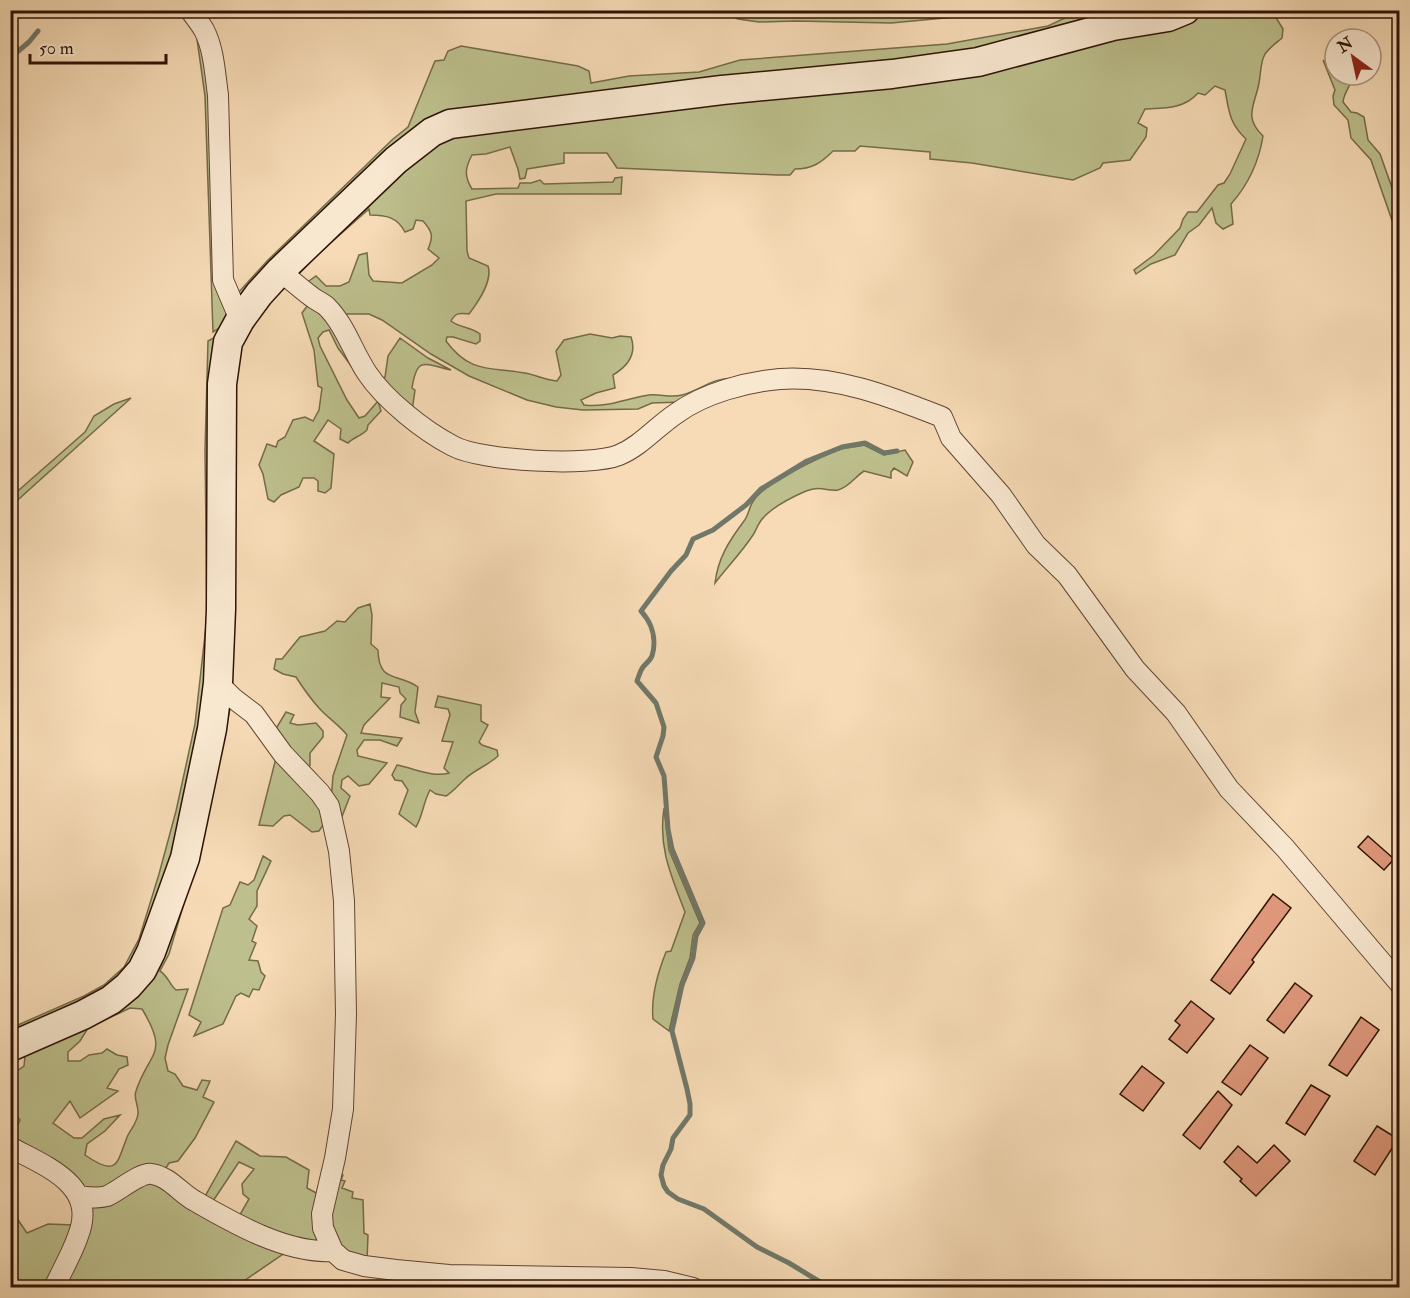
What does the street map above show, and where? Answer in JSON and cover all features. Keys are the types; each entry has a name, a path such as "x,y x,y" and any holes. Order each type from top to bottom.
{"main road":[{"path":"10,1047 111,1000 142,970 160,931 184,858 212,729 218,682 221,609 222,384 228,342 240,320 259,294 280,271 396,160 423,138 450,124 711,91 892,74 978,62 1113,26 1168,17 1185,10"}],"street":[{"path":"190,10 204,30 215,75 218,95 223,280 240,320"},
{"path":"280,271 326,307 343,329 368,374 382,390 415,421 453,447 471,453 495,458 601,461 620,455 637,445 676,413 695,402 745,386 800,378 850,386 942,417 951,438 1001,495 1036,545 1067,575 1135,669 1176,713 1229,789 1285,848 1400,984"},
{"path":"218,682 233,698 254,714 283,754 320,793 329,806 339,851 344,901 346,1014 343,1109 322,1214 323,1228 333,1251 343,1260 364,1266 396,1270 449,1275 631,1278 693,1287"},
{"path":"10,1147 67,1180 79,1196 84,1215 82,1226 54,1287"},
{"path":"79,1196 95,1198 107,1196 150,1173 166,1179 193,1200 257,1233 304,1249 317,1252 333,1251"}],"green space":[{"path":"721,11 1022,11 891,23 759,22 738,19"},
{"path":"1066,11 1081,11 1087,21 965,52 473,110 243,303 237,294 268,260 408,127 435,61 444,60 448,51 461,46 578,66 589,71 591,83 629,76 699,72 740,60 947,44 1048,26 1065,18 1070,12"},
{"path":"1217,11 1272,11 1283,29 1282,38 1268,50 1261,64 1252,111 1253,123 1263,136 1259,154 1248,181 1231,204 1233,224 1223,229 1216,223 1212,208 1199,225 1188,233 1175,255 1151,264 1136,274 1134,270 1154,255 1180,228 1188,212 1197,212 1218,185 1224,183 1230,174 1246,139 1233,122 1225,90 1215,86 1205,95 1198,93 1180,105 1145,109 1138,123 1147,128 1146,137 1130,160 1103,163 1100,168 1073,180 972,163 930,159 930,152 860,146 855,151 833,151 816,164 795,169 790,175 617,168 607,153 564,153 564,163 527,169 525,178 520,179 510,147 486,154 472,155 466,172 472,189 518,188 520,183 540,180 544,184 613,182 615,178 622,177 621,194 496,194 466,201 469,258 488,266 489,272 484,291 469,314 458,314 451,321 480,334 480,341 476,344 447,337 446,341 455,352 482,367 525,373 557,381 561,375 556,351 564,340 590,334 612,338 631,337 632,354 627,364 613,375 615,388 581,400 584,405 592,406 649,395 678,396 719,380 735,378 681,402 652,403 638,409 583,410 527,400 469,376 369,314 336,314 302,286 316,276 326,286 340,286 349,282 359,255 367,253 369,275 373,281 402,283 432,265 439,258 428,249 431,234 423,221 416,220 413,229 405,232 398,223 390,218 370,215 369,209 318,254 295,278 294,270 394,179 446,139 1191,20"},
{"path":"195,25 205,46 231,321 213,332 205,96"},
{"path":"1334,87 1349,87 1343,102 1351,112 1364,117 1368,140 1380,154 1400,210 1399,296 1395,229 1371,160 1351,138 1348,120 1334,105"},
{"path":"311,301 321,308 355,371 338,348 329,330 323,332 318,338 320,346 347,400 359,418 365,416 378,401 381,411 368,425 367,430 348,443 340,439 341,429 328,420 314,441 334,454 331,488 325,493 318,491 318,481 314,478 303,478 299,487 281,495 274,502 268,499 259,465 267,444 276,447 278,441 285,437 293,420 305,417 313,421 319,410 322,388 318,386 314,350 302,313"},
{"path":"228,330 208,675 174,845 160,893 125,978 11,1037 11,1028 84,996 104,985 124,967 139,939 159,874 176,811 195,724 207,617 205,450 208,341"},
{"path":"400,338 428,358 451,370 428,365 419,367 412,388 415,390 412,411 378,381 385,377 388,356"},
{"path":"131,398 11,506 11,497 85,432 94,416 114,404"},
{"path":"864,445 884,455 905,450 913,462 907,476 894,468 891,478 864,471 842,489 811,489 787,500 764,517 749,541 715,583 725,550 746,519 752,502 760,493 781,478 820,458 841,449"},
{"path":"370,604 371,644 378,650 379,661 386,673 418,687 415,712 419,723 400,717 401,705 406,699 400,693 399,687 382,683 381,697 390,698 364,725 361,733 402,738 397,746 380,740 364,740 357,750 358,756 387,763 369,784 359,786 348,776 342,780 341,788 350,796 339,824 331,801 333,776 347,735 319,708 296,677 274,669 276,659 282,659 300,637 325,631 337,621 345,622 358,608"},
{"path":"438,696 481,705 481,721 488,725 479,742 497,750 498,756 469,776 446,796 430,790 416,827 399,814 408,790 402,781 395,780 392,775 397,765 430,773 449,773 444,768 453,742 442,741 450,715 448,709 435,707"},
{"path":"231,704 200,849 169,954 160,971 176,990 188,989 168,1045 165,1058 168,1071 175,1074 183,1086 197,1090 202,1080 210,1081 203,1097 214,1102 195,1138 178,1161 169,1163 162,1174 107,1191 83,1190 11,1142 11,1135 15,1132 20,1120 11,1110 16,1089 11,1075 24,1066 25,1056 11,1061 11,1056 117,1007 227,707","holes":["130,1008 142,1009 155,1036 156,1045 135,1094 138,1111 135,1122 119,1159 115,1164 105,1166 85,1155 87,1144 105,1131 120,1115 104,1119 82,1138 74,1138 53,1123 70,1101 80,1118 118,1091 107,1088 119,1069 128,1065 127,1057 117,1055 107,1049 102,1053 89,1055 80,1061 68,1061 68,1052 80,1041 88,1028"]},
{"path":"286,712 294,715 290,723 298,725 316,723 323,731 323,737 310,753 310,765 306,772 274,732"},
{"path":"277,754 309,790 327,819 319,831 312,832 290,815 284,816 273,826 259,825"},
{"path":"664,808 669,850 700,923 693,935 690,958 680,984 669,1031 653,1019 654,994 666,952 671,951 685,912 664,849"},
{"path":"263,856 271,861 257,891 257,906 249,919 257,926 252,941 256,943 249,960 258,961 261,972 265,976 259,990 253,989 249,997 241,993 236,996 223,1024 194,1036 201,1022 189,1015 223,908 230,905 240,882 248,885 254,880"},
{"path":"236,1141 260,1156 286,1157 309,1170 307,1188 320,1195 317,1243 310,1244 238,1218 249,1199 243,1194 242,1184 254,1169 239,1162 211,1204 203,1200"},
{"path":"340,1173 343,1175 341,1180 345,1181 342,1188 353,1192 352,1198 363,1200 364,1233 368,1235 367,1261 350,1256 328,1230"},
{"path":"149,1179 289,1250 235,1287 60,1288 87,1202"},
{"path":"10,1208 27,1233 48,1224 73,1225 46,1287 11,1287"}],"building":[{"path":"1368,836 1394,859 1384,870 1358,847"},
{"path":"1273,894 1291,908 1230,994 1211,980"},
{"path":"1295,983 1312,996 1284,1033 1267,1020"},
{"path":"1191,1001 1214,1019 1187,1053 1169,1039 1180,1025 1175,1021"},
{"path":"1361,1017 1379,1030 1347,1076 1329,1065"},
{"path":"1250,1045 1268,1058 1241,1095 1222,1082"},
{"path":"1142,1066 1164,1083 1143,1111 1120,1094"},
{"path":"1311,1085 1330,1096 1305,1135 1286,1123"},
{"path":"1218,1091 1232,1105 1200,1149 1183,1135"},
{"path":"1377,1126 1398,1139 1375,1175 1354,1161"},
{"path":"1274,1145 1290,1161 1256,1196 1224,1162 1238,1146 1257,1163"}],"waterway":[{"path":"10,58 38,31"},
{"path":"830,1288 757,1247 704,1209 678,1199 664,1186 661,1175 663,1165 671,1149 673,1138 690,1115 687,1089 672,1031 682,985 693,958 696,936 703,923 672,849 668,829 664,776 656,757 664,727 656,703 637,681 642,669 652,656 654,643 651,626 641,611 686,555 693,539 713,530 746,505 761,489 807,461 842,447 865,443 884,453 897,451"}]}
